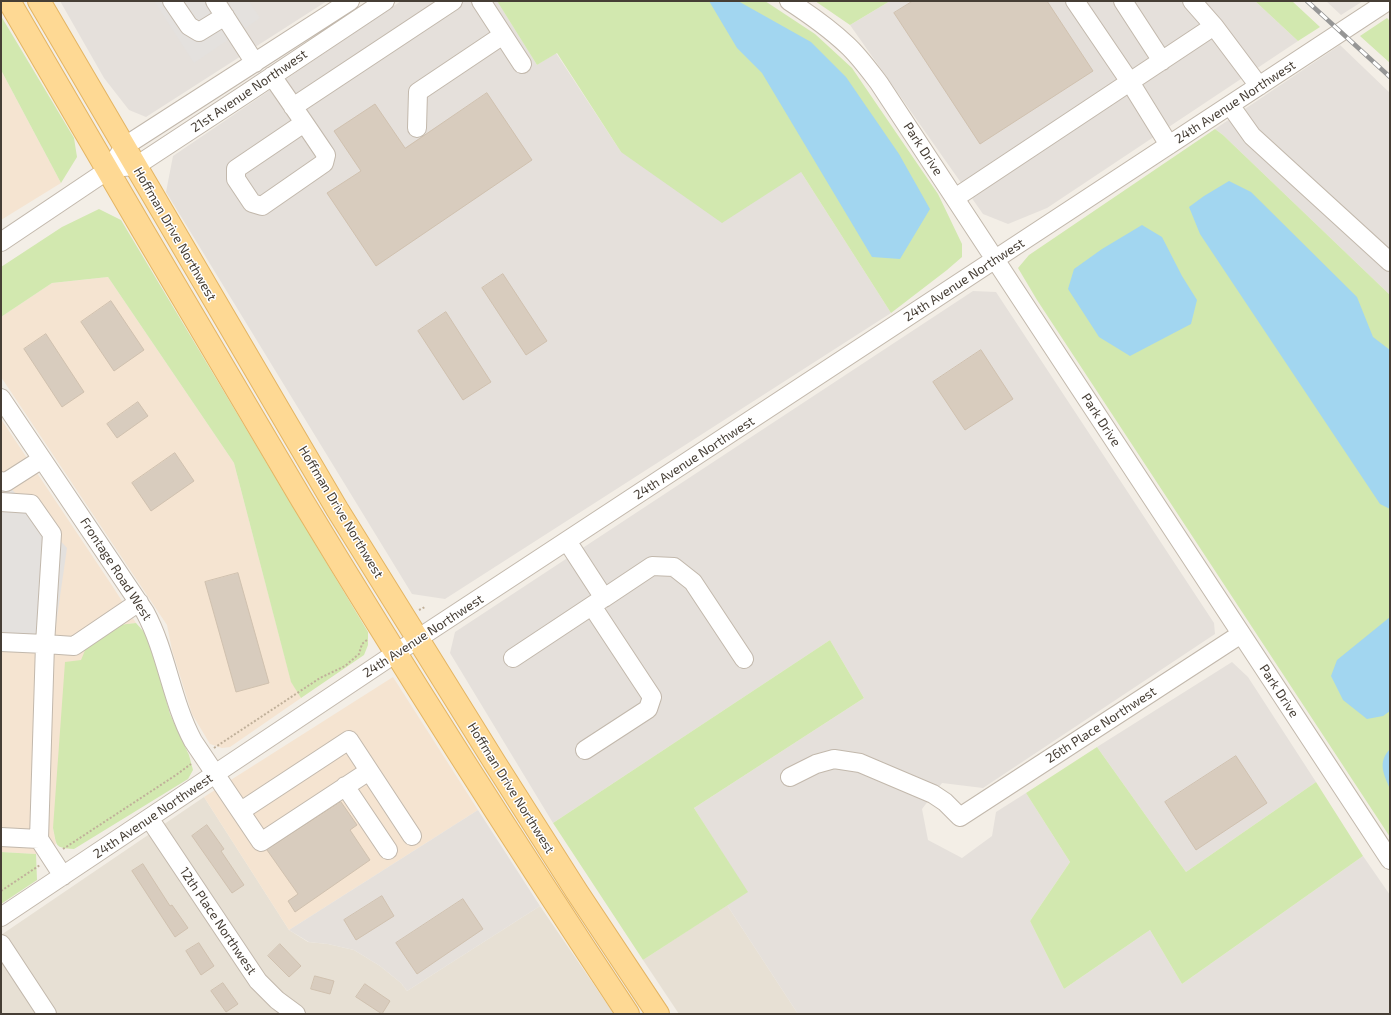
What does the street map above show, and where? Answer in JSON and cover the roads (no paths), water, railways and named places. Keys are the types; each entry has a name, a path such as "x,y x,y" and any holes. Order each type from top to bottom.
{"main road":[{"name":"Hoffman Drive Northwest","path":"9,1 302,500 396,653 530,865 628,1014"},
{"name":"Hoffman Drive Northwest","path":"39,1 337,509 577,892 658,1014"}],"street":[{"path":"172,1 188,26 200,32 225,16"},
{"path":"215,1 255,63"},
{"name":"21st Avenue Northwest","path":"1,242 108,170 125,146 350,1"},
{"name":"21st Avenue Northwest","path":"108,170 136,166 385,1"},
{"path":"293,107 453,1"},
{"path":"481,1 522,64"},
{"name":"Park Drive","path":"789,1 819,22 846,44 863,62 879,83 1390,860"},
{"path":"1075,1 1130,82 1169,145"},
{"path":"1123,1 1162,61"},
{"path":"1192,1 1214,26 1259,86"},
{"name":"24th Avenue Northwest","path":"1,917 396,653 1388,1"},
{"path":"956,198 1214,26"},
{"path":"417,128 418,92 503,35"},
{"path":"272,76 326,154 324,163 262,206 252,203 236,179 236,169 304,123"},
{"path":"1230,105 1252,136 1390,262"},
{"name":"Frontage Road West","path":"1,398 151,622 160,642 182,717 187,729 193,741 261,842 345,786"},
{"path":"1,481 6,482 42,459"},
{"path":"1,502 31,504 52,534 45,644 39,839 63,876"},
{"path":"567,541 598,602 652,697 648,709 585,750"},
{"path":"514,658 652,566 674,568 693,582 744,659"},
{"path":"1,642 74,646 139,602"},
{"name":"26th Place Northwest","path":"790,777 816,764 834,759 860,763 933,794 945,802 960,817 1241,634"},
{"path":"241,811 348,740 412,836"},
{"path":"369,771 345,786 388,850"},
{"name":"12th Place Northwest","path":"149,818 258,981 276,1000 296,1014"},
{"path":"1,837 39,839"},
{"path":"1,944 41,1012"}],"water":[{"path":"709,1 738,1 811,42 846,77 899,154 930,209 900,259 872,257 762,73 737,48"},
{"path":"1229,181 1251,192 1357,297 1373,337 1390,350 1390,509 1380,504 1200,234 1189,207"},
{"path":"1142,225 1162,237 1182,276 1197,300 1191,324 1130,356 1099,337 1068,289 1074,269 1102,249"},
{"path":"1390,617 1390,711 1383,716 1367,719 1343,700 1331,676 1337,660"},
{"path":"1390,749 1390,789 1384,773 1383,764 1386,754"}],"railway":[{"path":"1307,1 1390,77"}]}
